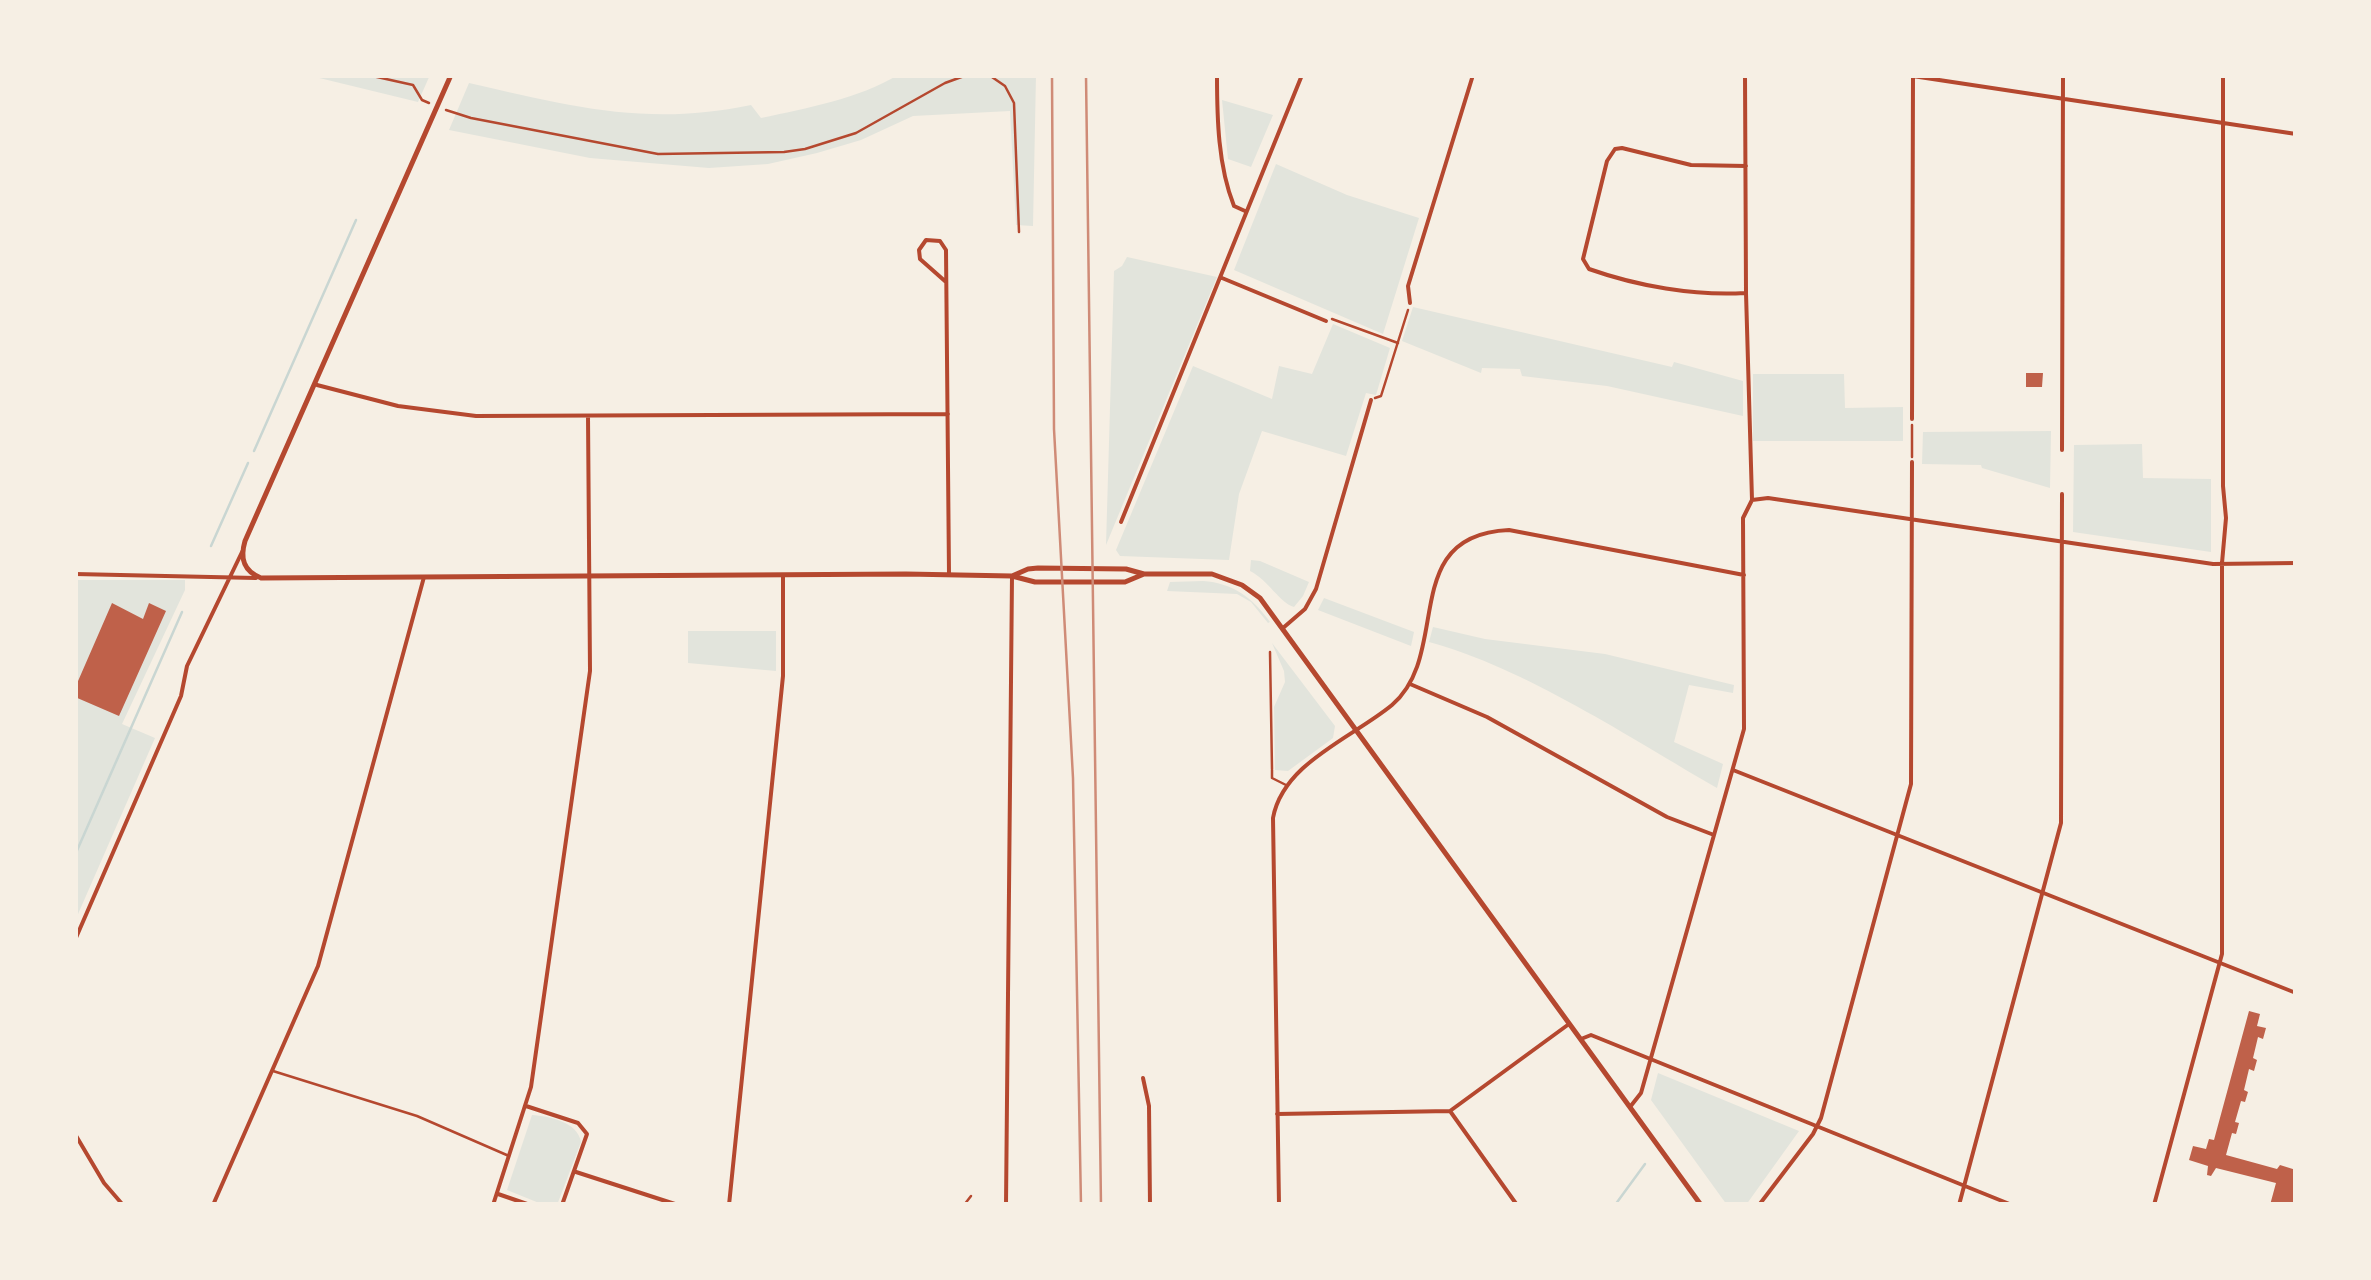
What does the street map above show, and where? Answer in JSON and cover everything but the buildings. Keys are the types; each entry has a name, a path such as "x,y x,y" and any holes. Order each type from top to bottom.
{"street":[{"path":"75,940 181,696 187,666 452,75"},
{"path":"1217,75 1218,128 1232,200 1234,206 1246,211"},
{"path":"1121,522 1302,75"},
{"path":"1410,303 1408,286 1473,75"},
{"path":"1630,1107 1642,1092 1744,730 1744,518 1752,500 1745,75"},
{"path":"1912,419 1911,75 2296,134"},
{"path":"2062,75 2062,450"},
{"path":"2154,1205 2220,962 2222,564 2226,518 2223,75"},
{"path":"1746,166 1692,165 1616,149 1607,161 1583,259 1584,266 1595,272 1698,293 1746,293"},
{"path":"946,282 920,259 918,250 926,240 944,244 946,282 948,414 948,575"},
{"path":"1222,278 1326,321"},
{"path":"315,384 360,398 476,416 948,414"},
{"path":"1283,628 1305,609 1316,589 1372,400"},
{"path":"494,1205 526,1106 590,671 588,416"},
{"path":"1759,1205 1818,1126 1912,778 1912,462"},
{"path":"1958,1205 2062,818 2062,494"},
{"path":"1752,500 1768,498 2222,564 2296,563"},
{"path":"1279,1205 1273,818 1276,802 1286,785 1390,706 1410,684 1442,567 1460,544 1481,534 1524,532 1744,575"},
{"path":"242,550 249,572 260,578"},
{"path":"1012,576 1038,568 1212,574 1234,581 1260,598 1702,1205"},
{"path":"75,574 260,578 948,575 1012,576 1028,582 1125,582 1144,574"},
{"path":"729,1205 783,676 783,575"},
{"path":"1006,1205 1012,576"},
{"path":"214,1205 318,966 424,578"},
{"path":"1270,652 1272,778 1286,785"},
{"path":"1410,684 1487,717 1667,816 1714,835"},
{"path":"1732,770 2296,993"},
{"path":"1277,1114 1450,1111 1570,1023"},
{"path":"1581,1039 1592,1035 2012,1205"},
{"path":"274,1071 417,1116 510,1156"},
{"path":"1143,1078 1149,1106 1150,1205"},
{"path":"526,1106 584,1128 587,1141 562,1205"},
{"path":"1450,1111 1517,1205"},
{"path":"75,1134 104,1184 123,1205"},
{"path":"576,1172 678,1205"},
{"path":"498,1194 530,1205"},
{"path":"964,1205 971,1196"}],"path":[{"path":"368,75 413,85 422,100 470,118 658,154 805,149 856,133 945,83 967,75"},
{"path":"989,75 1005,86 1014,103 1018,232"},
{"path":"1381,396 1410,303"},
{"path":"1326,321 1339,319 1398,343"},
{"path":"1912,432 1912,462"}],"shaded area":[{"path":"307,75 430,75 418,102"},
{"path":"898,75 1036,75 1033,226 1016,225 1010,111 913,116 861,140 817,153 768,164 709,168 590,158 449,130 469,83 575,106 643,114 751,105 761,118 849,97"},
{"path":"1222,100 1273,115 1251,167 1228,159"},
{"path":"1276,164 1347,195 1419,218 1383,334 1234,270"},
{"path":"1127,257 1217,277 1106,545 1114,271"},
{"path":"1413,307 1672,367 1674,362 1743,381 1743,416 1607,386 1522,376 1520,369 1482,368 1481,373 1402,341"},
{"path":"1333,324 1390,348 1376,395 1366,393 1346,456 1262,431 1239,494 1229,560 1120,556 1116,550 1193,366 1272,399 1279,366 1312,374"},
{"path":"1753,374 1844,374 1845,408 1903,407 1903,441 1753,441"},
{"path":"2051,431 2050,488 1981,465 1922,464 1923,432"},
{"path":"2142,444 2143,478 2211,479 2211,552 2073,532 2074,445"},
{"path":"1251,560 1309,582 1294,607 1250,571"},
{"path":"75,580 185,580 185,590 122,724 155,738 75,921"},
{"path":"1203,581 1241,593 1270,622 1237,594 1167,591 1170,582"},
{"path":"1324,598 1414,632 1411,646 1318,610"},
{"path":"1433,627 1485,639 1605,654 1734,685 1733,693 1689,685 1674,742 1723,764 1717,788 1539,686 1465,653 1429,642"},
{"path":"688,631 776,631 776,671 688,663"},
{"path":"1272,643 1335,726 1333,738 1288,771 1275,770 1274,707 1285,682"},
{"path":"1658,1073 1799,1131 1746,1205 1727,1205 1651,1100"},
{"path":"532,1115 569,1125 581,1142 557,1205 544,1205 507,1190"}],"waterway":[{"path":"254,451 356,220"},
{"path":"211,546 248,463"},
{"path":"75,855 182,612"},
{"path":"1615,1205 1645,1164"}],"tram line":[{"path":"1052,75 1054,429 1073,778 1081,1205"}],"railway":[{"path":"1086,75 1101,1205"}]}
